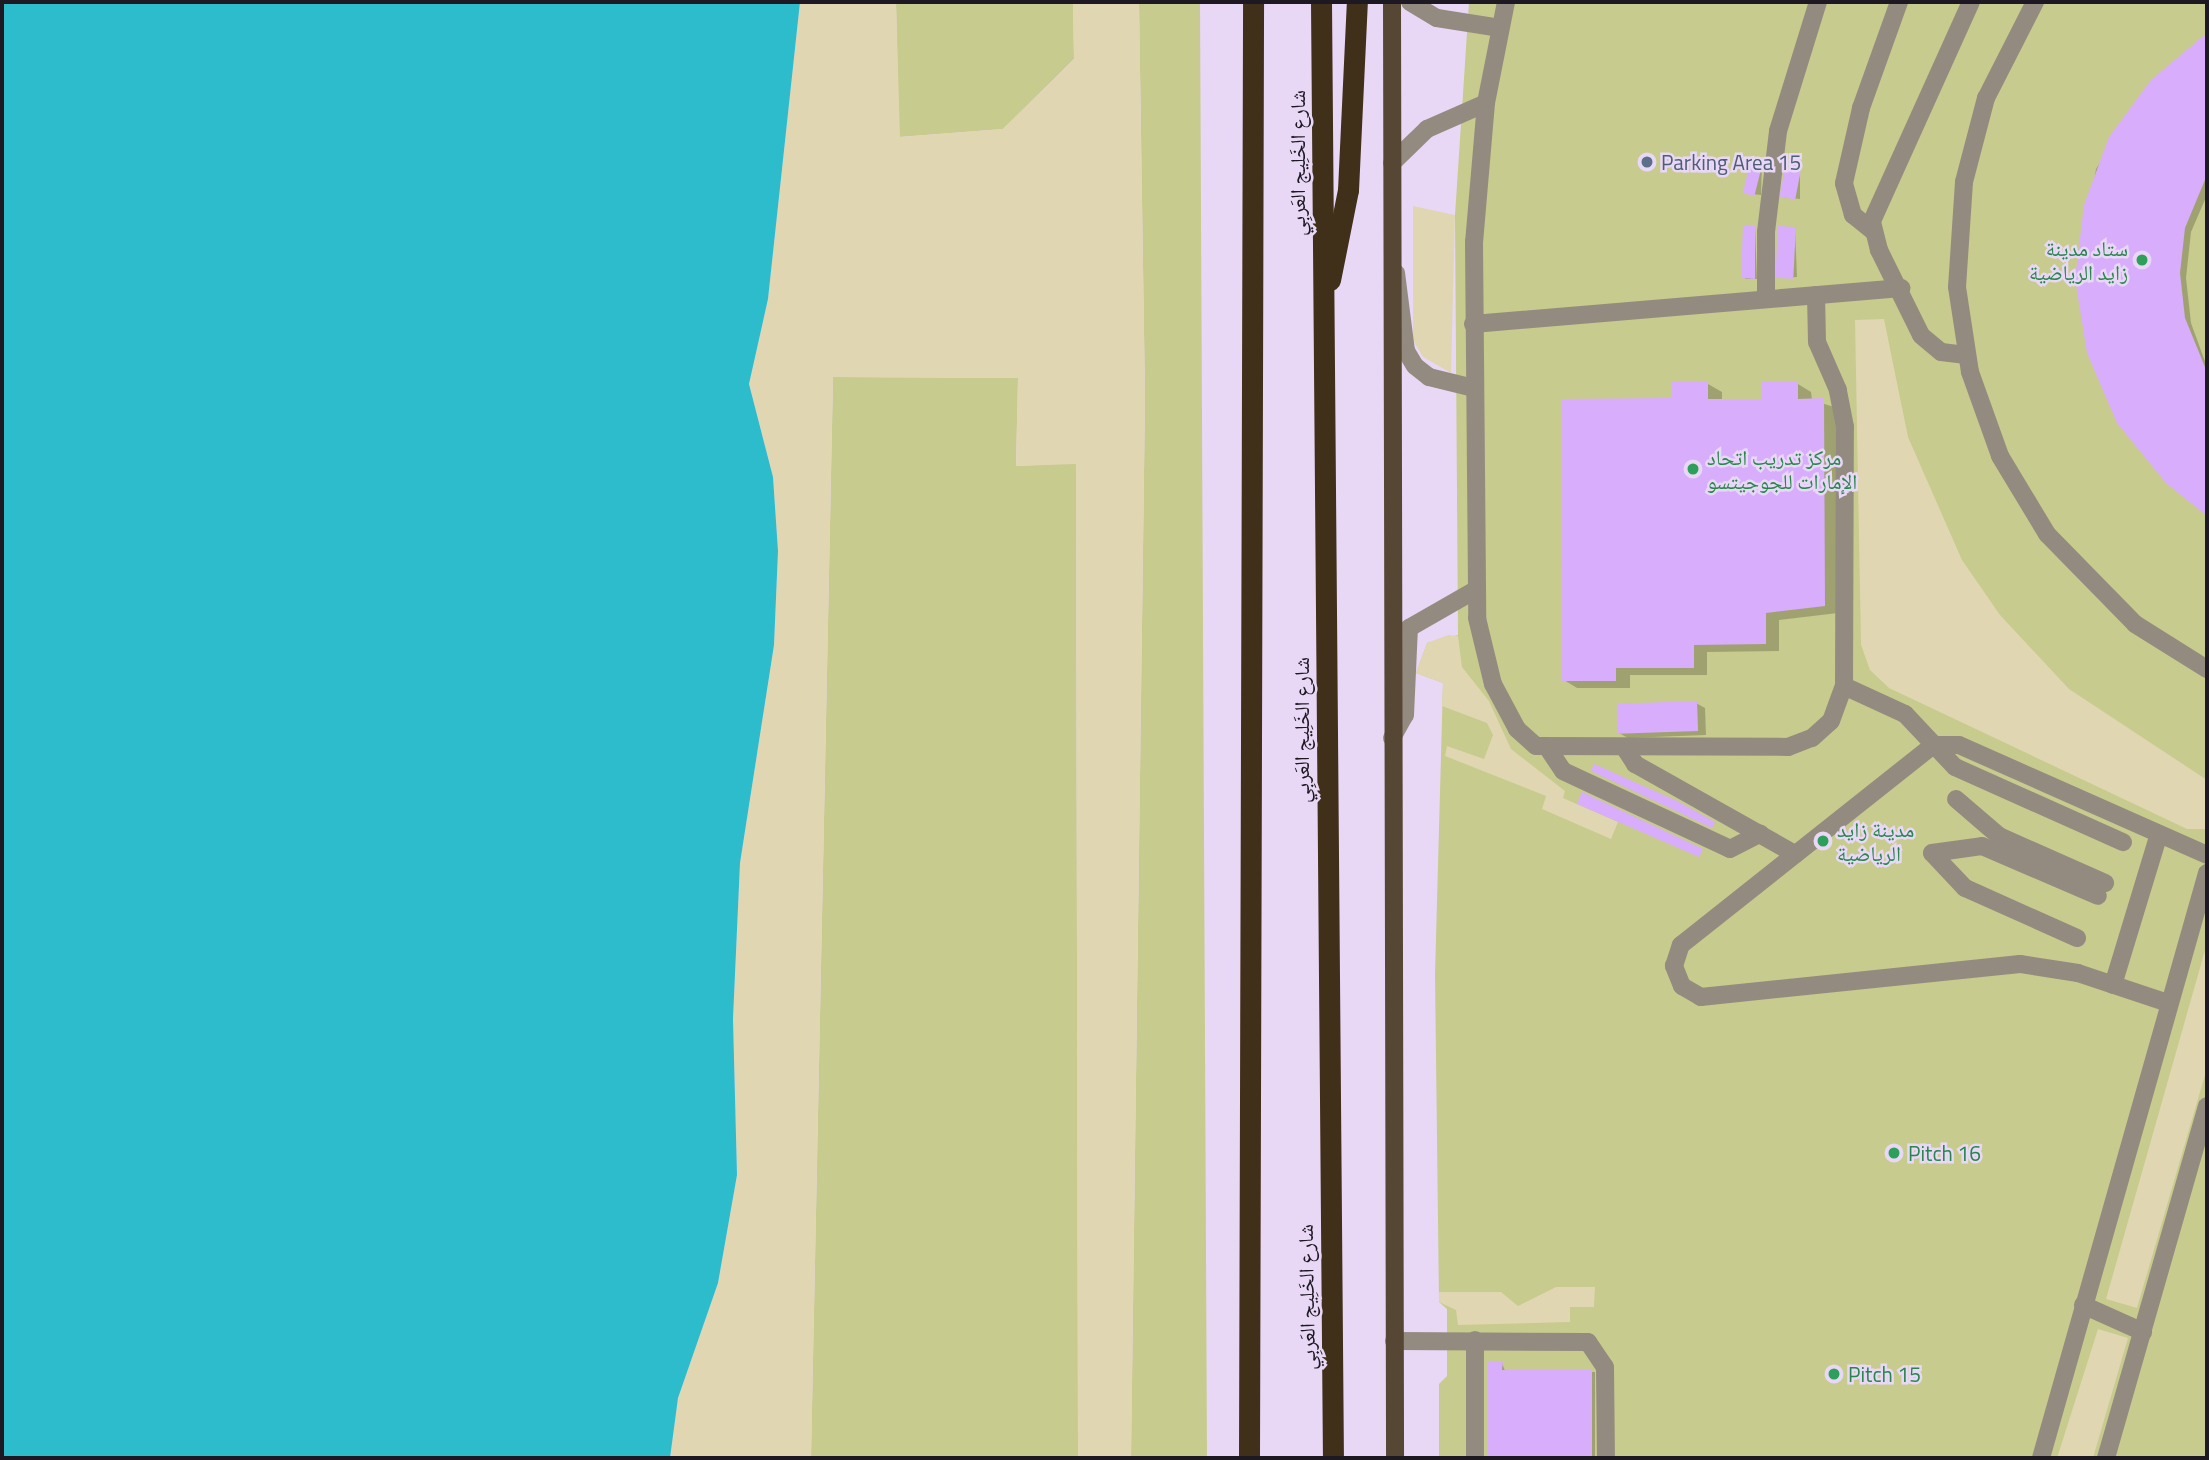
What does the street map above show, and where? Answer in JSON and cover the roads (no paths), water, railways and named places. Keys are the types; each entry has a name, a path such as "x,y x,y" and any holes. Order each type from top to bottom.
{"highway":[{"path":"1249,1458 1253,2"},
{"name":"شارع الخَلِيج العَربِي","path":"1321,2 1333,1458"},
{"path":"1322,306 1348,190 1357,2"}],"main road":[{"path":"1392,2 1395,1458"}],"lane":[{"path":"1410,2 1437,18 1500,28"},
{"path":"1506,2 1486,103 1475,204 1474,388 1478,637 1493,684 1517,729 1549,750 1563,771 1730,849 1760,834"},
{"path":"1766,299 1766,232 1778,131 1817,2"},
{"path":"1899,2 1861,108 1844,183 1853,215 1872,231 1927,342 1949,355 1966,355"},
{"path":"1872,231 1876,201 1971,2"},
{"path":"2035,2 1989,90 1964,182 1957,288 1966,355 1996,448 2047,534 2135,624 2207,669"},
{"path":"1392,163 1427,129 1486,103"},
{"path":"1392,260 1410,359 1429,377 1474,388"},
{"path":"1474,324 1901,288"},
{"path":"1549,750 1801,744 1831,721 1844,685 1844,414 1817,342 1816,295"},
{"path":"1392,738 1404,722 1409,628 1477,589"},
{"path":"1844,685 1905,714 1955,767 2123,842"},
{"path":"2168,1003 2113,985 2020,964 1702,997 1682,986 1674,966 1681,946 1933,745 1959,745 2207,855"},
{"path":"1626,750 1635,764 1796,854"},
{"path":"1956,799 1999,836 2102,890 1982,846 1932,853 1965,888 2077,938"},
{"path":"2113,985 2159,834"},
{"path":"2041,1458 2207,873"},
{"path":"2106,1458 2207,1106"},
{"path":"2083,1305 2143,1332"},
{"path":"1394,1341 1581,1339 1595,1346 1605,1367 1606,1458"},
{"path":"1475,1340 1475,1458"}],"water":[{"path":"2,2 800,2 768,299 749,384 773,477 778,551 774,645 740,863 733,1019 737,1175 718,1283 678,1398 670,1458 2,1458"}],"place":[{"name":"Parking Area 15","path":"1647,162"},
{"name":"ستاد مدينة زايد الرياضية","path":"2142,260"},
{"name":"مركز تدريب اتحاد الإمارات للجوجيتسو","path":"1693,469"},
{"name":"مدينة زايد الرياضية","path":"1823,841"},
{"name":"Pitch 16","path":"1894,1153"},
{"name":"Pitch 15","path":"1834,1374"}]}
